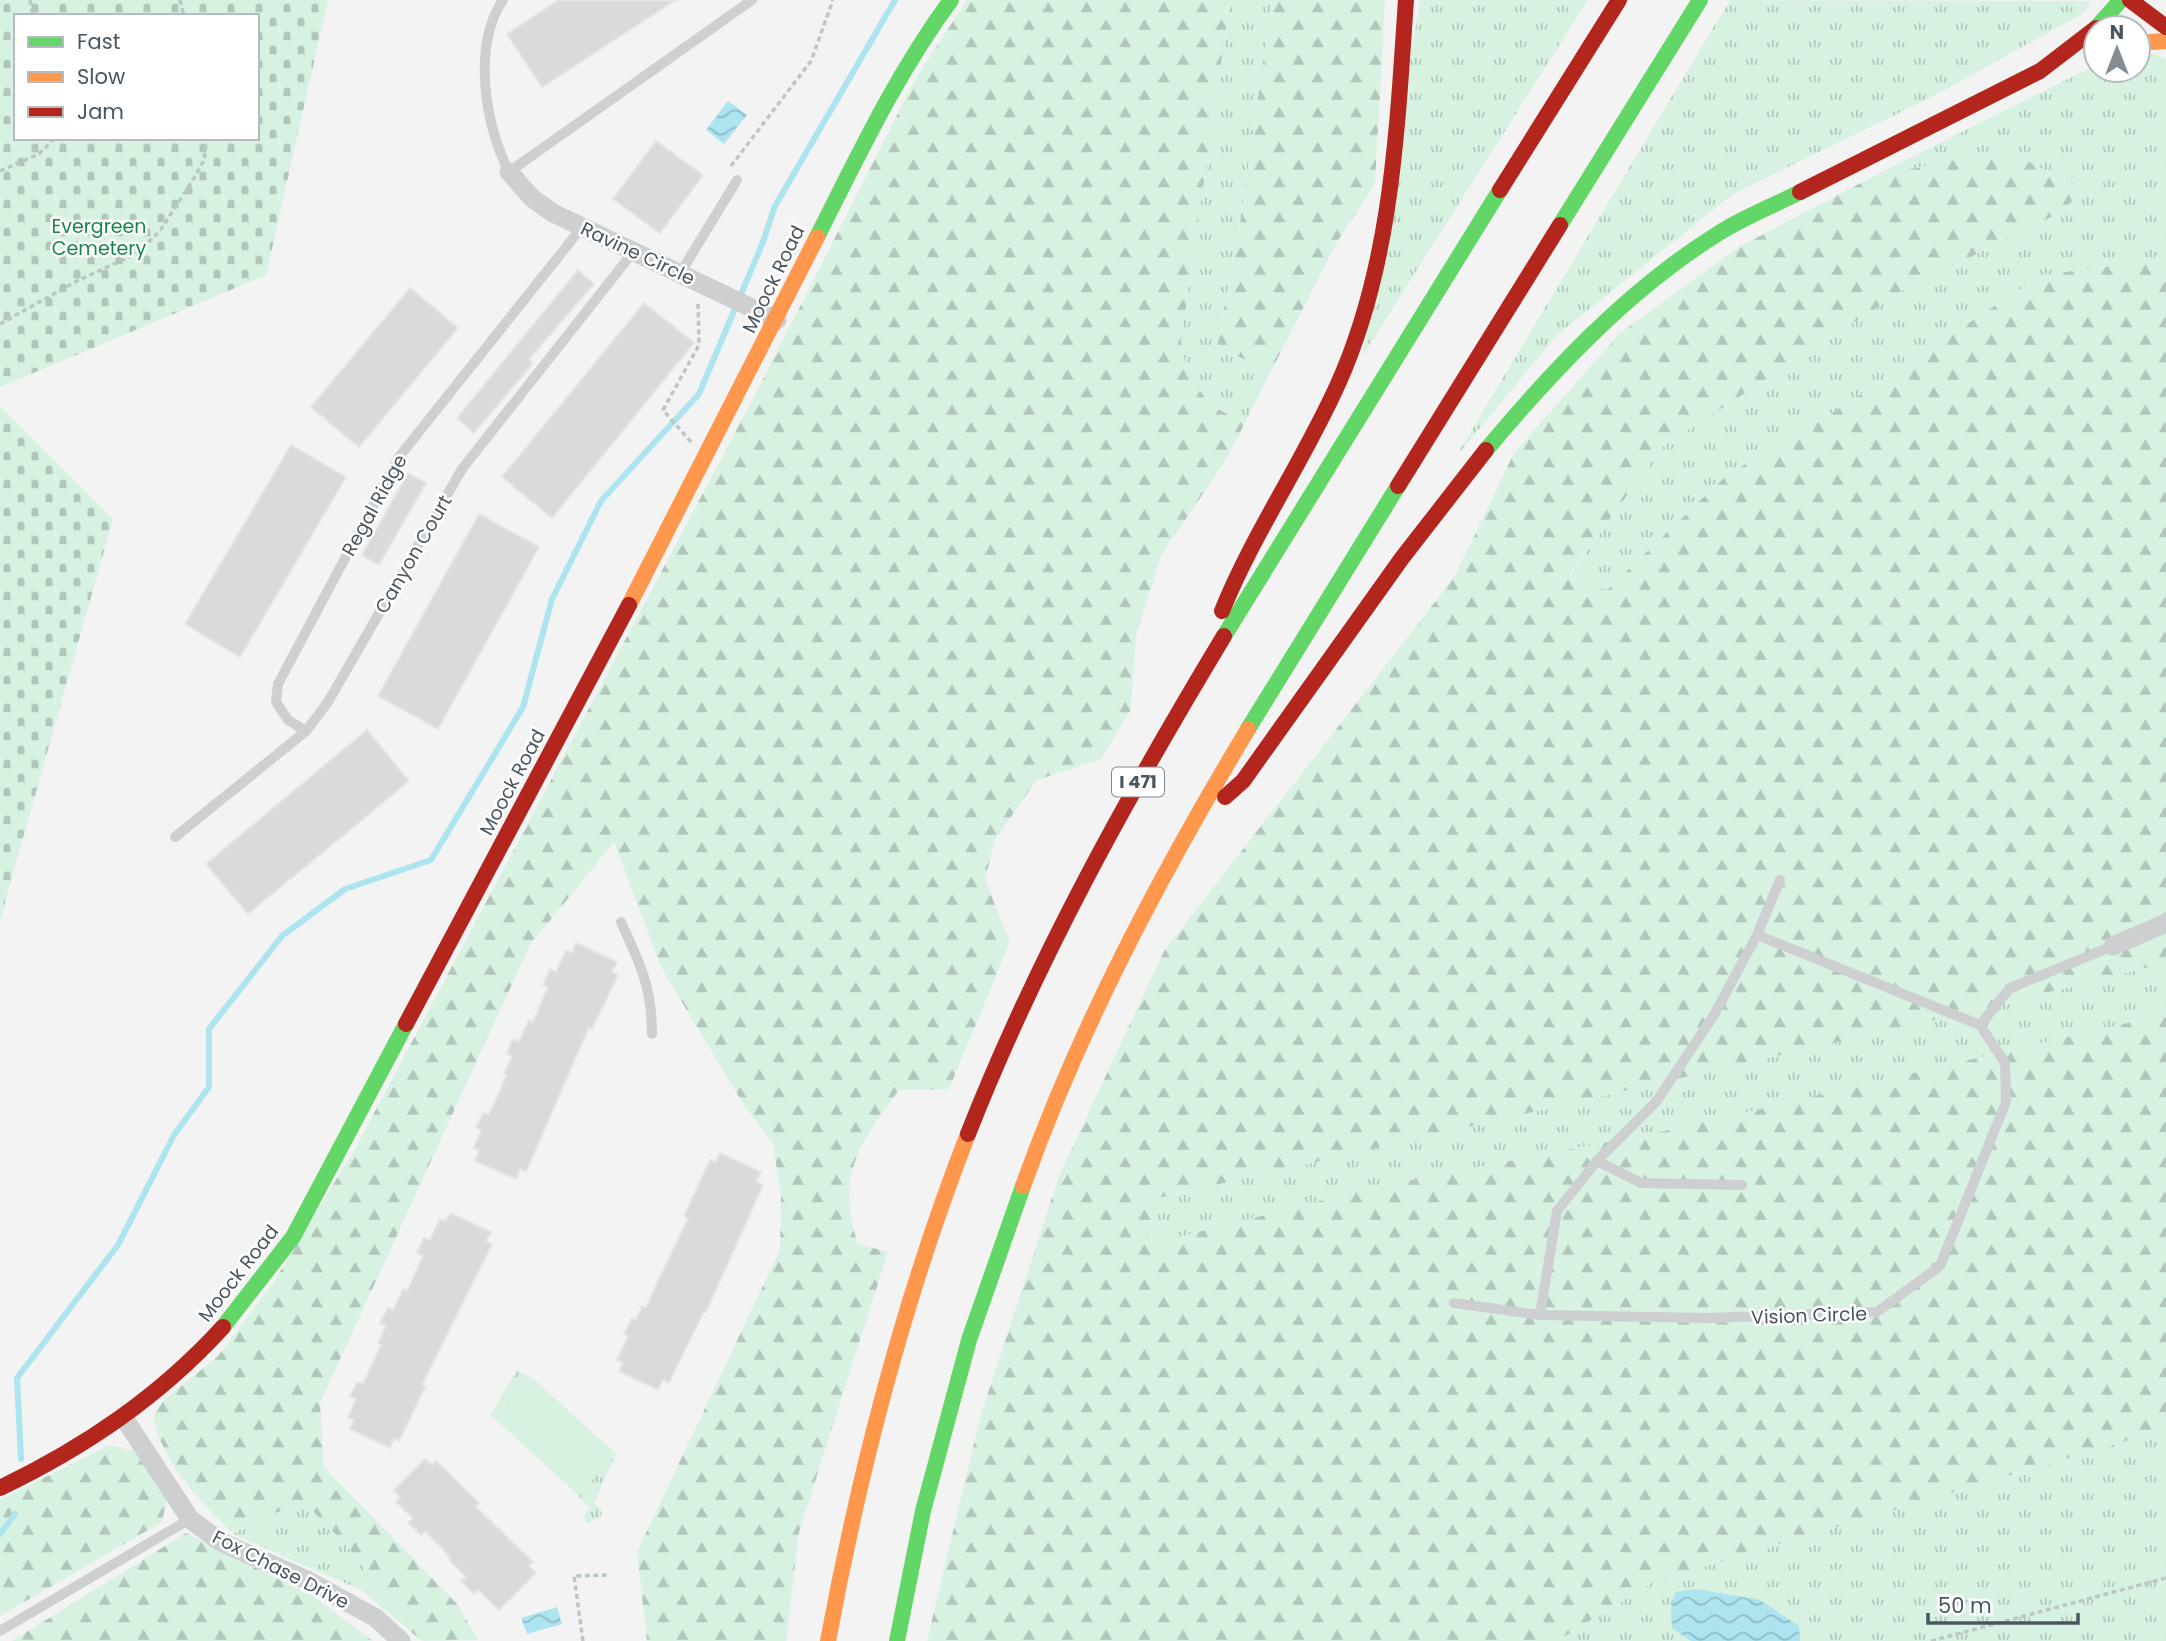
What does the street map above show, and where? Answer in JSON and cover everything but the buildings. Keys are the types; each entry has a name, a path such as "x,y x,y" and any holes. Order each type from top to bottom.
{"main road":[{"name":"Moock Road","path":"0,1488 57,1461 124,1418 204,1350 251,1296 293,1237 580,700 777,320 872,127 923,38 951,0"},
{"path":"1196,683 1240,563 1312,436 1338,383 1360,324 1386,227 1406,0"},
{"name":"I 471","path":"828,1641 850,1520 874,1421 914,1287 977,1114 1022,1006 1149,763 1196,683 1619,0"},
{"path":"897,1641 923,1511 953,1394 1012,1212 1111,977 1188,830 1291,657 1700,0"},
{"path":"2108,14 2121,0"},
{"path":"2130,0 2166,27"},
{"path":"2040,71 2082,42"},
{"path":"1188,830 1243,781 1386,582 1483,454 1526,400 1603,323 1688,253 1719,233 2040,71 2082,56"}],"street":[{"name":"Ravine Circle","path":"509,172 532,198 553,213 777,320"},
{"path":"2113,946 2166,923"},
{"name":"Fox Chase Drive","path":"124,1418 190,1519 221,1542 309,1581 376,1618 401,1641"}],"lane":[{"name":"Ravine Circle","path":"503,0 494,14 485,41 484,71 498,149 509,172"},
{"path":"509,172 752,0"},
{"path":"681,272 737,180"},
{"name":"Regal Ridge","path":"306,731 288,720 276,702 278,684 399,457 582,227"},
{"name":"Canyon Court","path":"175,837 306,731 328,702 462,469 634,251"},
{"path":"1539,1315 1557,1211 1597,1161 1656,1102 1714,1015 1757,935 1780,880"},
{"path":"621,922 645,972 652,1000 652,1034"},
{"path":"1757,935 1980,1025 2010,988 2113,946"},
{"name":"Vision Circle","path":"1454,1303 1539,1315 1707,1318 1877,1312 1940,1266 2006,1102 2005,1063 1980,1025"},
{"path":"1597,1161 1641,1183 1742,1185"},
{"path":"0,1631 190,1519"}],"path":[{"path":"737,180 726,172 811,61 833,0"},
{"path":"0,171 40,154 53,140"},
{"path":"0,324 77,281 136,254 160,230 196,175 204,160 207,140"},
{"path":"681,272 698,302 699,345 663,410 684,435"},
{"path":"583,1641 574,1576 607,1575"},
{"path":"1931,1641 2166,1578"}],"green space":[{"name":"Evergreen Cemetery","path":"0,0 328,0 266,275 0,387"},
{"path":"967,0 1230,0 1181,341 1188,378 1214,407 1245,423 1224,463 1162,554 1136,635 1131,709 1101,759 1037,780 995,839 985,880 1010,942 949,1089 899,1090 873,1126 855,1161 849,1199 858,1244 888,1252 799,1532 786,1641 647,1641 637,1552 780,1250 781,1194 773,1144 742,1102 661,967 614,842 530,945 320,1403 324,1467 457,1604 478,1640 422,1641 411,1632 348,1547 305,1503 257,1519 233,1534 184,1480 165,1449 153,1415 163,1401 218,1356 273,1283 355,1149 753,399 916,78"},
{"path":"1230,0 1272,0 1239,230 1217,346 1271,371 1245,423 1214,407 1188,378 1181,341"},
{"path":"1272,0 1385,0 1375,184 1337,242 1271,371 1217,347 1239,230"},
{"path":"1420,0 1588,0 1363,355"},
{"path":"1730,0 2092,1 2082,14 1934,96 1733,194 1556,336 1455,458"},
{"path":"2152,53 2166,59 2166,262 2152,261 2042,275 1829,415 1727,475 1607,590 1567,579 1662,447 1902,291 2059,213 2085,190 2017,156 1985,154 1872,177 2082,72 2082,84 2152,84"},
{"path":"1985,154 2017,156 2085,190 2059,213 1902,291 1662,447 1567,578 1607,590 1727,475 1829,415 2042,275 2152,261 2166,262 2166,963 1969,1012 1154,1199 1151,1244 1371,1188 1674,1129 2166,1014 2166,1429 1653,1582 1557,1641 927,1641 980,1418 1059,1176 1164,951 1455,576 1514,453 1619,334 1737,248 1872,177"},
{"path":"0,406 113,519 0,920"},
{"path":"2166,963 2166,1014 1674,1129 1371,1188 1151,1245 1154,1199 1969,1012"},
{"path":"517,1370 534,1379 496,1420 490,1415"},
{"path":"534,1379 616,1454 578,1495 496,1420"},
{"path":"2166,1429 2166,1641 1557,1641 1653,1582"},
{"path":"109,1445 134,1451 167,1499 162,1522 0,1616 0,1500"},
{"path":"616,1454 594,1503 602,1510 601,1516 587,1524 584,1515 590,1508 578,1495"},
{"path":"305,1503 348,1547 411,1632 361,1590 233,1534 257,1519"},
{"path":"186,1533 314,1597 373,1641 12,1641"}],"water":[{"path":"728,101 747,115 724,144 706,130"},
{"path":"1696,1589 1760,1600 1799,1626 1800,1641 1691,1641 1672,1628 1671,1610 1675,1592"},
{"path":"557,1607 562,1624 527,1634 521,1618"}],"waterway":[{"path":"21,1459 17,1378 118,1245 174,1135 209,1087 209,1029 282,936 345,889 431,860 523,707 552,599 601,501 699,394 763,242 775,206 895,0"},
{"path":"0,1534 15,1514"}],"traffic: fast":[{"path":"817,237 896,86 951,0"},
{"path":"1560,225 1700,0"},
{"path":"2108,14 2121,0"},
{"path":"1224,636 1500,190"},
{"path":"1486,450 1538,390 1594,332 1654,279 1729,227 1800,192"},
{"path":"1248,729 1398,486"},
{"path":"223,1327 293,1237 406,1024"},
{"path":"897,1641 923,1511 969,1340 1023,1186"}],"traffic: slow":[{"path":"2152,42 2166,41"},
{"path":"629,605 817,237"},
{"path":"1023,1186 1070,1067 1124,952 1184,839 1248,729"},
{"path":"828,1641 854,1512 886,1384 924,1258 968,1134"}],"traffic: jam":[{"path":"1222,611 1249,553 1338,384 1370,292 1389,196 1406,0"},
{"path":"1500,190 1619,0"},
{"path":"2130,0 2166,27"},
{"path":"1800,192 2040,71 2082,39"},
{"path":"1398,486 1560,225"},
{"path":"1225,797 1243,781 1402,558 1486,450"},
{"path":"406,1024 629,605"},
{"path":"968,1134 1023,1005 1054,942 1119,818 1224,636"},
{"path":"0,1488 62,1455 147,1398 223,1327"}]}
